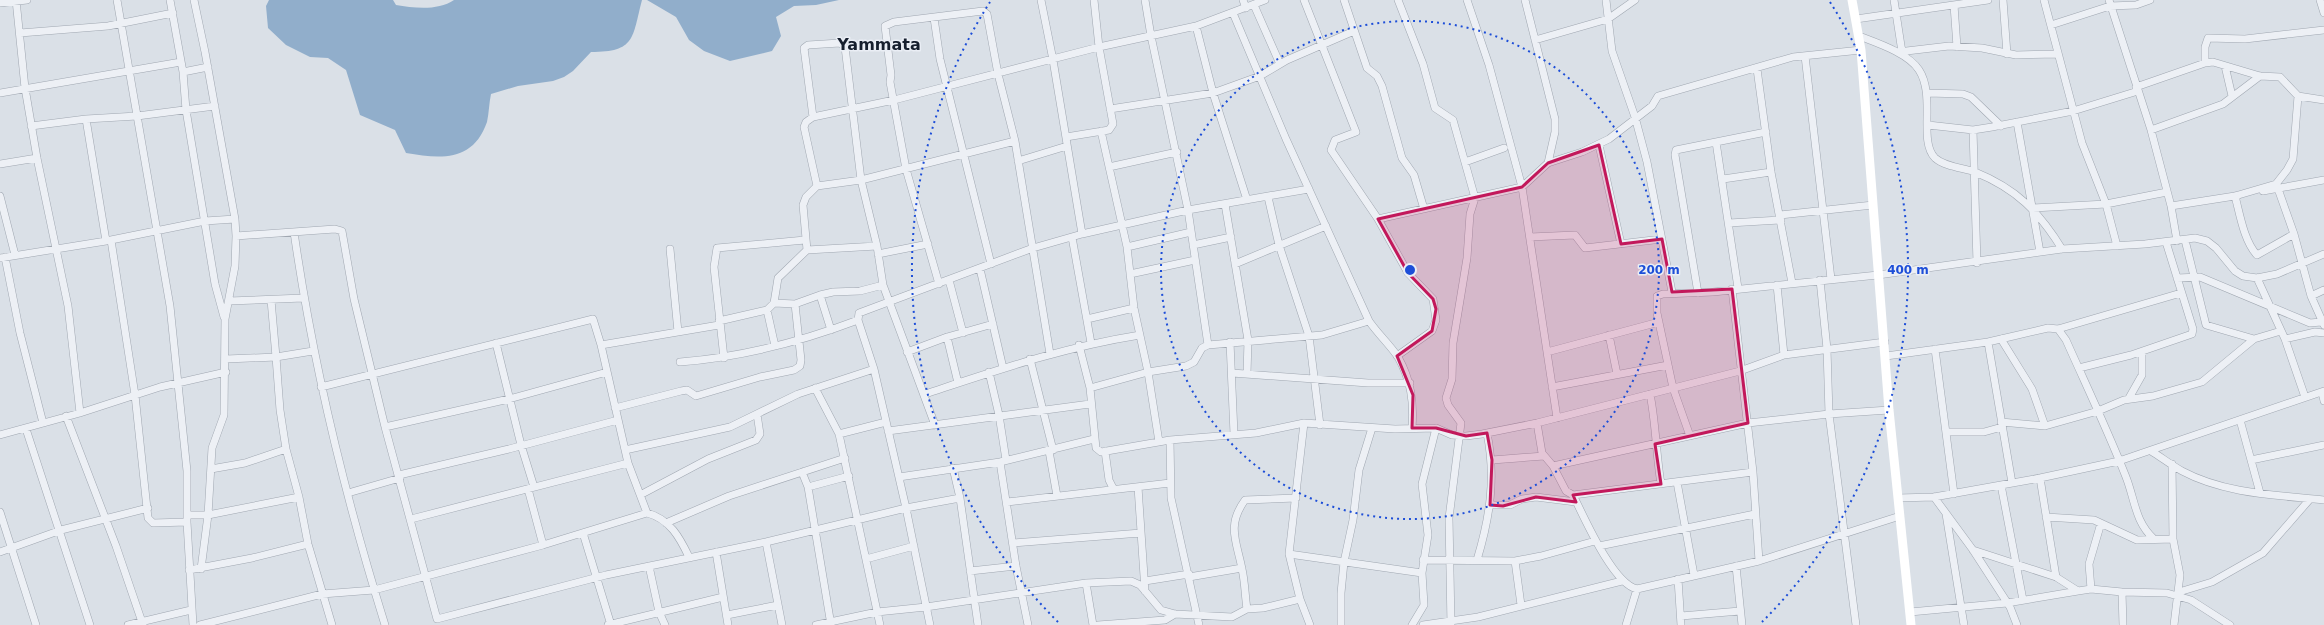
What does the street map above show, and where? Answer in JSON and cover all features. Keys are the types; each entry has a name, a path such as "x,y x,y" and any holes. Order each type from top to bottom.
{"street":[{"path":"0,3 27,0"},
{"path":"117,0 170,306 187,471 189,570 193,625"},
{"path":"170,0 183,72 186,110 215,284 225,319"},
{"path":"194,0 215,106 235,219 236,236 229,301 225,319 226,372 224,415 212,448 208,515 201,569"},
{"path":"1041,0 1053,60 1082,234"},
{"path":"1066,137 1112,128 1099,47 1094,0"},
{"path":"1145,0 1150,36 1177,152 1188,210 1208,345"},
{"path":"1243,0 1246,8"},
{"path":"817,186 804,127 806,122 813,117 894,100 1099,47 1196,26 1265,0"},
{"path":"1304,0 1320,45 1356,132 1335,140 1331,150 1378,219 1408,273 1433,299 1436,309 1436,320 1432,331 1397,356"},
{"path":"1344,0 1367,68 1377,76 1382,86 1402,158 1414,175 1424,209"},
{"path":"1398,0 1423,64 1434,108 1453,120 1475,198 1470,214 1467,258 1453,343 1452,379 1446,398 1448,405 1461,423 1449,518 1450,623"},
{"path":"1468,0 1522,187 1557,418"},
{"path":"1525,0 1555,119 1555,132 1548,163"},
{"path":"1606,0 1612,51 1635,117 1647,162 1672,292"},
{"path":"1535,40 1608,19 1635,0"},
{"path":"1852,0 1861,50 1878,275 1885,342 1889,410 1911,625"},
{"path":"1894,0 1900,52"},
{"path":"1856,19 1988,0"},
{"path":"2003,0 2007,54"},
{"path":"2044,0 2082,143 2106,204 2117,246"},
{"path":"2051,25 2110,3 2136,5 2150,0"},
{"path":"2320,0 2324,13"},
{"path":"16,1 25,88 36,158 68,306 80,413"},
{"path":"2110,3 2151,130 2171,206 2177,241"},
{"path":"1254,5 1280,64"},
{"path":"1954,5 1957,47"},
{"path":"939,284 906,169 890,82 891,74 885,26 894,22 985,12 998,74 1015,141 1050,354"},
{"path":"20,33 120,24 173,13"},
{"path":"1233,13 1286,139 1370,321 1379,336 1397,356 1410,383 1414,408 1412,428"},
{"path":"934,18 938,49 962,154 992,264"},
{"path":"1196,26 1213,93 1247,200"},
{"path":"2205,63 2205,47 2208,38 2245,39 2324,30"},
{"path":"1110,109 1165,99 1213,93 1260,76 1280,64 1354,31"},
{"path":"1859,36 1900,52 1919,70 1928,93 1927,135 1930,149 1936,158 1976,172 2008,189 2033,208 2062,249"},
{"path":"813,117 804,48 808,45 843,44 861,180 877,246 883,285 907,352 936,424"},
{"path":"1900,52 1957,47 1982,48 2007,54 2058,54"},
{"path":"1378,219 1522,187 1548,163 1599,145 1635,117 1652,106 1658,96 1805,56 1861,50"},
{"path":"1805,56 1831,279"},
{"path":"0,93 181,62"},
{"path":"1928,124 1973,130 2001,126 2073,111 2205,63 2224,66 2260,76 2280,77 2298,96 2324,100"},
{"path":"2224,66 2232,96"},
{"path":"183,72 208,67"},
{"path":"1757,69 1771,172 1781,217 1792,283"},
{"path":"2151,130 2223,104 2260,76"},
{"path":"1928,93 1963,94 1971,97 2001,126"},
{"path":"2277,186 2292,159 2298,96"},
{"path":"31,126 86,119 137,116 215,106"},
{"path":"86,119 109,240 135,395 148,518 153,523 208,515 299,497"},
{"path":"2017,122 2040,252"},
{"path":"1973,130 1976,172 1977,263"},
{"path":"1101,131 1128,247 1134,308 1148,372 1159,442"},
{"path":"1698,293 1675,155 1679,148 1766,132"},
{"path":"807,250 803,205 806,197 817,186 861,180 1015,141"},
{"path":"1716,142 1729,223 1740,371 1748,423 1753,472 1759,561"},
{"path":"1599,145 1620,244"},
{"path":"1018,161 1067,146"},
{"path":"1465,162 1504,148"},
{"path":"1109,167 1177,152"},
{"path":"0,164 36,158"},
{"path":"1723,179 1771,172"},
{"path":"2171,206 2234,196 2277,186 2324,180"},
{"path":"2177,278 2194,276 2214,282 2310,323 2322,324 2311,296 2294,234 2277,186"},
{"path":"930,625 899,477 874,369 858,320 859,313 865,309 939,284 1033,248 1082,234 1188,210 1310,189"},
{"path":"2033,208 2106,204 2167,192"},
{"path":"0,196 15,255"},
{"path":"2234,196 2250,248 2256,256 2294,234"},
{"path":"1268,197 1279,245 1309,336 1320,425"},
{"path":"1225,204 1248,340 1247,374"},
{"path":"1729,223 1873,205"},
{"path":"43,423 2,257 109,240 205,221 235,219"},
{"path":"1235,264 1326,226"},
{"path":"236,236 338,229 342,231 354,298 385,427 438,622 597,577 766,542 906,508 960,498"},
{"path":"294,232 303,298 321,387 374,590 385,625"},
{"path":"1128,247 1191,232"},
{"path":"1530,237 1575,235 1585,248 1662,240"},
{"path":"1193,245 1231,237"},
{"path":"1072,238 1091,342"},
{"path":"1690,436 1673,388 1659,322 1656,302 1657,296 1672,292 1698,293 1735,288 1878,275 1977,263 2062,249 2166,242 2194,238 2207,241 2216,248 2235,271 2243,276 2257,278 2277,274 2324,254"},
{"path":"724,358 719,323 714,263 717,248 805,240"},
{"path":"2185,240 2206,325 2254,339"},
{"path":"2079,368 2142,352 2192,334 2194,329 2181,293 2166,242"},
{"path":"878,254 928,244"},
{"path":"601,345 678,332 767,310 774,303 778,278 807,250 877,246"},
{"path":"670,249 678,332"},
{"path":"1130,274 1195,260"},
{"path":"980,269 1004,368"},
{"path":"2257,278 2285,339 2305,397"},
{"path":"949,280 963,333"},
{"path":"1820,280 1827,349 1829,414 1843,533 1856,625"},
{"path":"774,303 795,304 833,292 860,292 883,285"},
{"path":"1777,285 1784,355"},
{"path":"2311,296 2324,290"},
{"path":"1886,356 1988,342 2048,328 2058,329 2181,293"},
{"path":"820,295 830,330"},
{"path":"229,301 303,298"},
{"path":"270,300 280,410 286,449 299,497 308,544 332,625"},
{"path":"615,408 677,391 688,390 696,396 731,385 794,370 800,366 795,304"},
{"path":"1087,319 1134,308"},
{"path":"767,310 775,346"},
{"path":"321,387 593,319 601,345 628,462 642,494 647,513"},
{"path":"680,362 724,358 797,341 858,320"},
{"path":"1090,388 1148,372 1186,366 1194,362 1202,348 1208,345 1248,340 1322,335 1370,321"},
{"path":"1547,352 1659,322"},
{"path":"907,352 947,337 993,324"},
{"path":"2058,329 2066,340 2098,411 2119,461 2140,524 2154,539"},
{"path":"1946,432 1984,432 2001,424 2045,426 2098,411 2130,398 2153,396 2202,382 2254,339 2281,331"},
{"path":"2285,339 2315,332 2324,333"},
{"path":"925,394 1030,359 1091,342 1140,335"},
{"path":"1610,335 1617,374"},
{"path":"947,337 958,383"},
{"path":"2001,339 2032,389 2045,426"},
{"path":"1230,342 1234,434"},
{"path":"1079,346 1090,388 1090,404 1094,439 1098,451 1105,451 1170,440 1273,431 1304,423 1372,428 1436,428 1459,435 1487,433 1537,423 1740,371 1784,355 1885,342"},
{"path":"1988,342 2012,483"},
{"path":"496,343 521,445 543,545"},
{"path":"1935,349 1954,494"},
{"path":"226,359 276,357 313,351"},
{"path":"2130,398 2140,380 2142,352"},
{"path":"1030,359 1051,450 1057,496"},
{"path":"1552,387 1668,365"},
{"path":"625,450 717,430 815,388 874,369"},
{"path":"0,434 26,429 135,395 226,372"},
{"path":"385,427 509,399 607,372"},
{"path":"989,372 999,415 1007,502 1016,566 1028,625"},
{"path":"1232,373 1368,383 1410,383"},
{"path":"815,388 839,434 859,520 880,625"},
{"path":"1898,498 1934,497 1954,494 2119,461 2323,391 2324,401"},
{"path":"1650,394 1656,429 1655,444 1661,484"},
{"path":"888,432 999,415 1090,404"},
{"path":"1553,466 1748,423 1829,414 1889,410"},
{"path":"642,494 708,459 756,440 760,434 757,414"},
{"path":"66,416 106,518 142,623"},
{"path":"348,493 399,476 618,420"},
{"path":"2240,420 2260,493"},
{"path":"839,434 886,422"},
{"path":"1304,423 1289,554 1300,598 1310,625"},
{"path":"1537,423 1544,456 1553,466 1561,483 1574,499 1597,543 1622,581 1630,588 1637,589 1759,561 1900,516"},
{"path":"1341,625 1341,593 1344,562 1359,470 1372,428"},
{"path":"1412,625 1424,605 1422,573 1428,535 1422,484 1436,428"},
{"path":"26,429 61,530 90,625"},
{"path":"1477,560 1488,524 1490,505 1492,460 1487,433"},
{"path":"899,477 1003,461 1094,439"},
{"path":"1170,440 1170,483 1199,625"},
{"path":"2251,460 2324,445"},
{"path":"211,470 245,463 286,449"},
{"path":"2151,450 2172,464 2204,481 2260,493 2324,500"},
{"path":"1105,451 1108,480 1113,488"},
{"path":"1492,460 1544,456"},
{"path":"666,523 729,496 844,458"},
{"path":"411,519 628,462"},
{"path":"2172,464 2173,539 2180,571 2179,594 2174,625"},
{"path":"954,468 960,498 978,625"},
{"path":"802,472 808,487 814,531 831,623"},
{"path":"1490,505 1510,505 1522,499 1536,497 1574,499 1661,484 1753,472"},
{"path":"808,487 849,476"},
{"path":"2040,478 2056,577"},
{"path":"1677,482 1694,575"},
{"path":"1007,502 1113,488 1170,483"},
{"path":"2001,485 2023,600"},
{"path":"1138,486 1145,591"},
{"path":"1934,497 1973,550 2007,603 2017,625"},
{"path":"1247,609 1242,568 1235,544 1234,530 1236,512 1245,500 1296,498"},
{"path":"2179,594 2212,582 2263,553 2310,499"},
{"path":"0,552 61,530 148,508"},
{"path":"0,512 36,625"},
{"path":"1945,512 1963,607 1964,625"},
{"path":"200,625 322,594 374,590 426,577 543,545 647,513 666,523 680,536 689,557"},
{"path":"1423,560 1515,561 1597,543 1755,514"},
{"path":"2046,517 2086,518 2101,523 2137,540 2173,539"},
{"path":"2091,589 2089,564 2101,523"},
{"path":"583,533 610,625 723,597"},
{"path":"1013,543 1141,533"},
{"path":"766,542 782,625"},
{"path":"189,570 201,569 308,544"},
{"path":"866,559 914,546"},
{"path":"1973,550 2056,577 2078,591"},
{"path":"716,552 728,625"},
{"path":"1289,554 1422,573"},
{"path":"1515,561 1521,605"},
{"path":"649,566 659,612 665,625"},
{"path":"970,571 1016,566"},
{"path":"1736,566 1742,625"},
{"path":"1145,581 1242,568"},
{"path":"1678,579 1681,625"},
{"path":"816,625 877,612 926,607 1086,583 1131,581 1145,591 1161,610 1175,614 1232,617 1247,609 1263,608 1300,598"},
{"path":"1423,625 1450,623 1478,617 1521,605 1622,581"},
{"path":"1086,583 1093,625"},
{"path":"1626,625 1637,589"},
{"path":"1910,612 2007,603 2091,589 2122,592 2179,594 2212,611 2230,625"},
{"path":"2122,592 2123,625"},
{"path":"727,615 778,605"},
{"path":"128,625 142,623 191,610"},
{"path":"1681,616 1740,611"},
{"path":"1098,625 1130,624 1166,620 1175,614"}],"highlighted area":[{"path":"1599,145 1621,244 1662,239 1672,292 1732,289 1748,423 1655,444 1661,484 1573,495 1576,502 1536,497 1503,506 1490,505 1492,460 1487,433 1466,436 1436,428 1412,428 1413,395 1397,356 1432,331 1436,309 1433,299 1408,273 1378,219 1522,187 1548,163"}],"water":[{"path":"269,0 393,0 396,5 426,8 441,6 454,0 642,0 633,33 630,40 624,46 606,51 591,52 573,71 564,77 553,81 518,86 491,94 487,122 481,135 473,145 454,155 431,156 406,153 395,130 360,115 346,70 328,58 310,57 286,45 268,28 266,6"},
{"path":"647,0 839,0 816,5 794,6 776,17 781,36 772,51 730,61 704,51 689,40 676,17"}],"district":[{"name":"Yammata","path":"879,44"}]}
